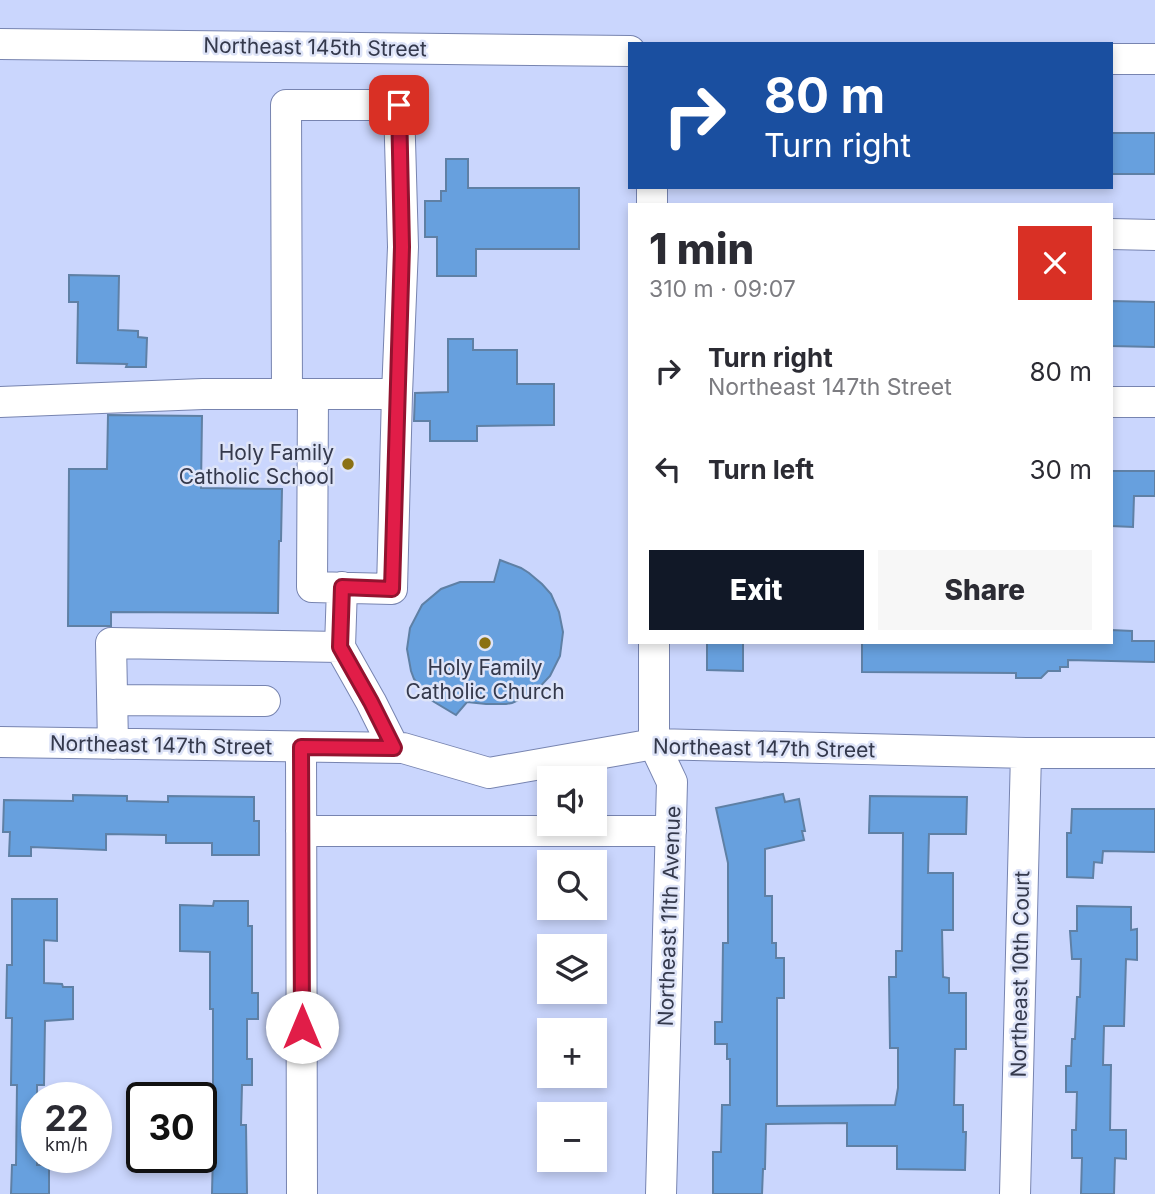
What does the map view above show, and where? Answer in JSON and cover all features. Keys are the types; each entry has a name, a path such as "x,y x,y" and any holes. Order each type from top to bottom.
{"street":[{"name":"Northeast 145th Street","path":"0,44 628,51"},
{"path":"1113,59 1155,59"},
{"path":"286,105 399,105 402,247 397,394 392,589 312,587 286,105"},
{"path":"1113,234 1155,235"},
{"path":"0,402 203,394 397,394"},
{"path":"1113,402 1155,402"},
{"path":"342,587 340,647 394,748"},
{"path":"113,744 111,643 340,647"},
{"name":"Northeast 11th Avenue","path":"654,644 654,744 673,782 661,1194"},
{"path":"113,700 265,701"},
{"name":"Northeast 147th Street","path":"0,742 403,748 489,773 654,744 1026,753 1155,753"},
{"path":"301,747 302,1194"},
{"name":"Northeast 10th Court","path":"1015,1194 1026,753"},
{"path":"301,831 671,831"}],"building":[{"path":"1113,133 1155,133 1155,174 1113,174"},
{"path":"446,159 468,159 468,188 579,188 579,249 476,249 476,276 437,276 437,237 425,237 425,201 441,201 441,191 446,191"},
{"path":"69,275 119,276 118,330 138,331 138,337 147,338 146,367 77,363 78,302 69,302"},
{"path":"1113,301 1155,302 1155,347 1113,346"},
{"path":"448,339 473,339 473,350 517,350 517,384 554,384 554,425 477,426 477,441 430,441 430,421 414,421 415,393 448,392"},
{"path":"108,415 202,416 201,488 282,489 278,613 111,612 111,626 68,626 69,469 107,469"},
{"path":"1113,471 1155,471 1155,496 1134,496 1133,527 1113,526"},
{"name":"Holy Family Catholic Church","path":"500,560 529,573 551,594 559,612 563,632 560,656 550,676 534,693 506,704 467,702 456,715 431,700 414,679 407,649 410,628 422,605 441,589 460,582 494,582"},
{"path":"1113,630 1132,631 1132,641 1155,641 1155,662 1068,660 1068,667 1060,667 1060,671 1048,671 1041,678 1016,678 1016,673 862,672 862,644 1113,644"},
{"path":"707,644 743,644 743,671 707,670"},
{"path":"783,794 785,802 799,799 805,831 802,831 804,840 765,849 765,896 772,896 772,943 776,943 776,958 784,958 784,998 777,998 777,1106 895,1105 898,1088 898,1048 890,1048 889,977 896,977 896,951 902,951 903,833 869,833 870,796 967,797 966,834 929,834 928,873 953,873 953,930 942,930 943,977 949,978 949,993 966,993 966,1049 955,1049 954,1105 963,1105 963,1132 966,1132 965,1170 897,1169 897,1146 847,1146 847,1123 766,1124 762,1194 713,1194 713,1152 721,1152 722,1105 730,1105 730,1059 727,1059 727,1044 715,1044 715,1022 722,1022 723,943 728,943 728,863 716,808"},
{"path":"73,795 127,796 127,801 168,802 168,796 254,797 254,821 259,821 259,855 212,855 212,843 166,843 166,835 106,834 106,850 31,847 31,856 9,856 10,832 3,832 4,800 73,801"},
{"path":"1072,809 1155,809 1155,852 1103,851 1102,863 1094,862 1093,878 1067,877 1067,833 1071,833"},
{"path":"12,899 57,899 57,941 44,940 44,983 73,987 73,1019 45,1021 44,1082 21,1082 21,1173 49,1173 49,1194 11,1194 12,1165 16,1165 17,1085 11,1085 12,1018 6,1018 7,965 12,965"},
{"path":"214,901 248,901 248,926 252,926 252,993 258,993 258,1019 247,1019 247,1059 252,1059 252,1085 242,1085 241,1125 246,1125 247,1194 212,1194 212,1173 217,1173 217,1082 213,1082 210,952 180,951 180,905 213,906"},
{"path":"1077,906 1131,907 1131,930 1137,929 1137,960 1126,959 1124,1026 1104,1026 1103,1065 1111,1065 1110,1130 1126,1130 1126,1159 1115,1158 1114,1194 1081,1194 1082,1158 1072,1158 1072,1130 1076,1130 1077,1092 1066,1092 1066,1066 1071,1066 1077,997 1080,997 1081,959 1072,959 1070,931 1077,931"}],"place":[{"name":"Holy Family Catholic School","path":"348,464"},
{"name":"Holy Family Catholic Church","path":"485,643"}],"route":[{"path":"302,1027 301,747 394,748 340,647 342,587 392,589 402,247 399,105"}]}
